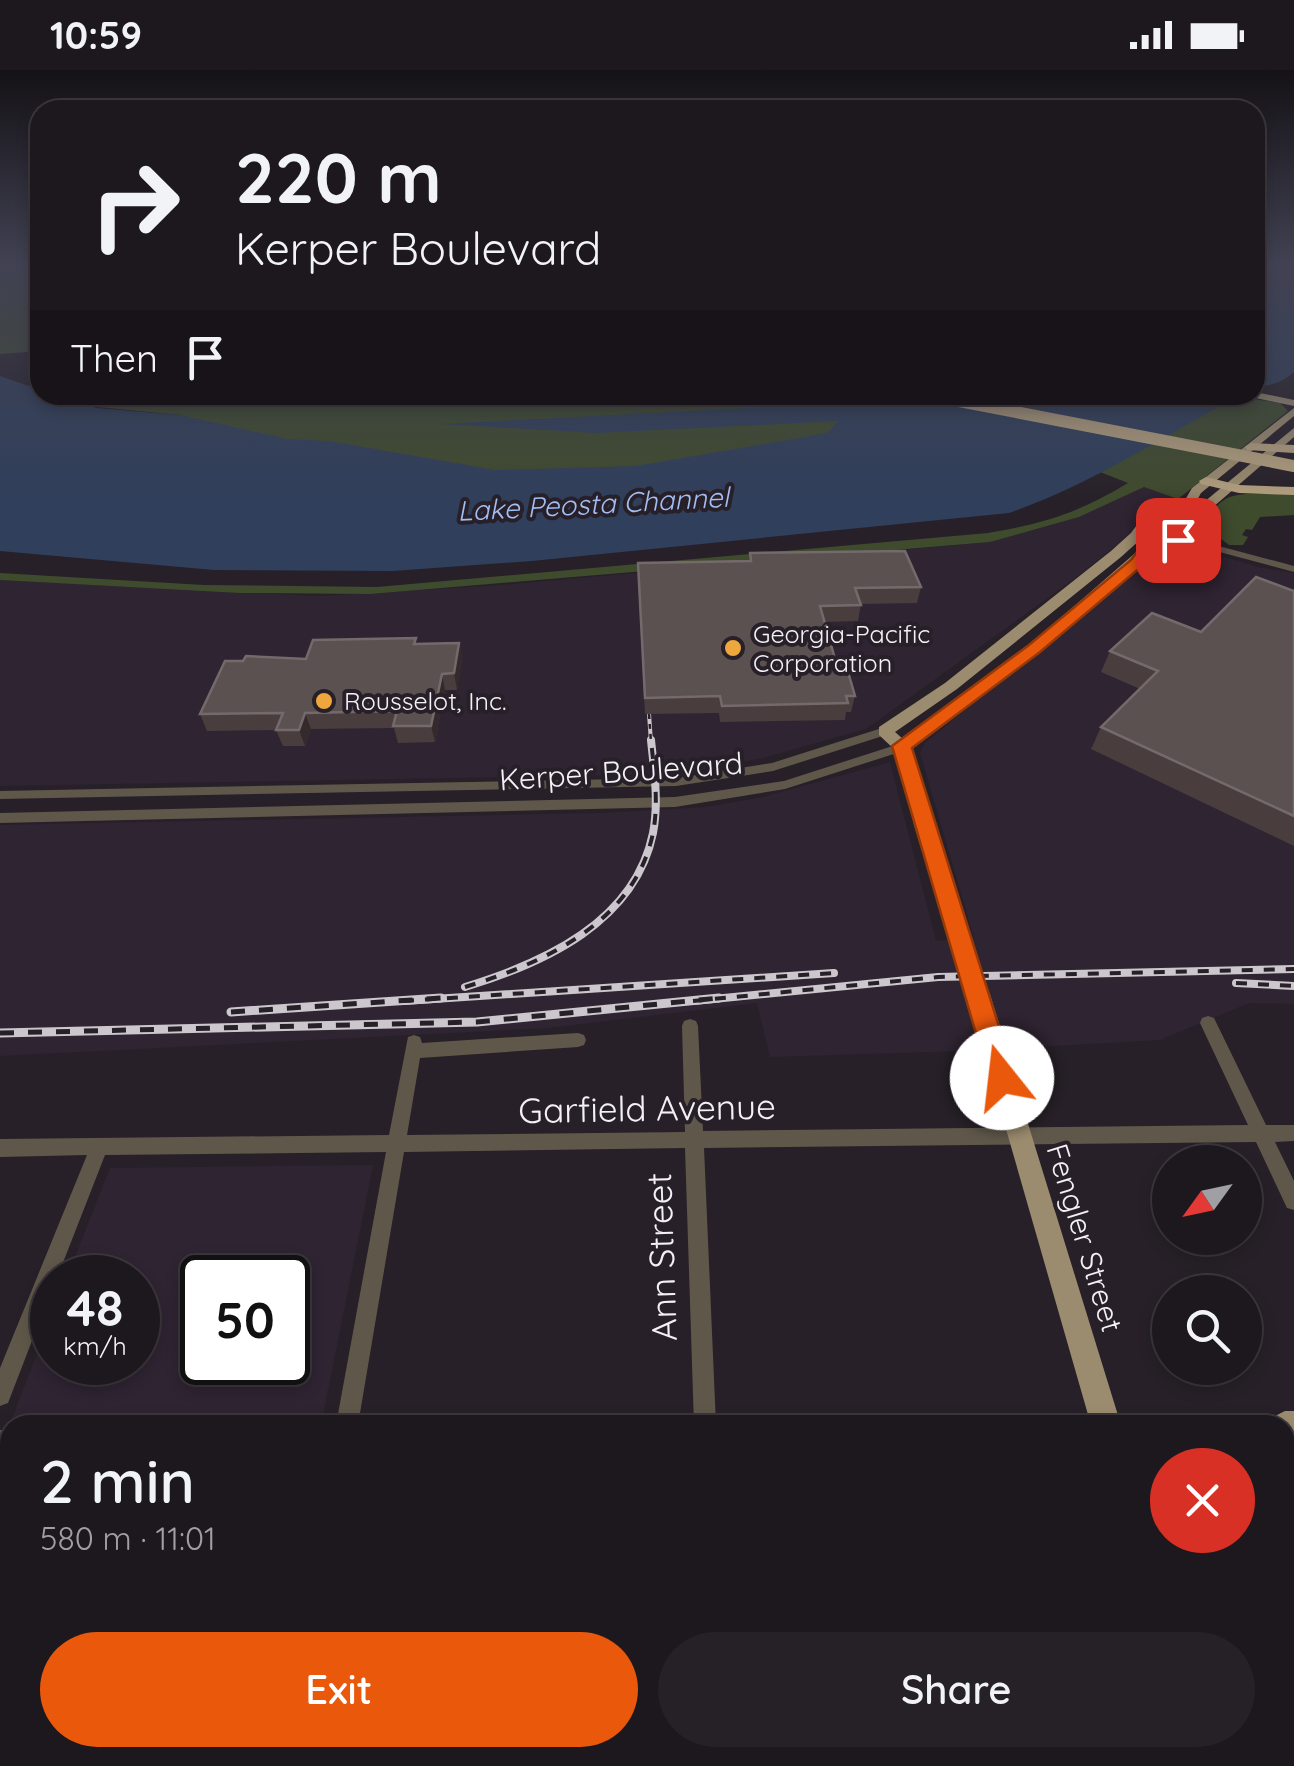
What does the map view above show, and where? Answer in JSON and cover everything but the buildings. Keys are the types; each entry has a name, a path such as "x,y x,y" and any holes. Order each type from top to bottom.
{"highway":[{"path":"982,405 1294,463"},
{"path":"1002,405 1294,463"},
{"path":"1251,448 1288,443"},
{"path":"1206,481 1228,487 1294,491"}],"main road":[{"path":"1265,397 1294,403"},
{"name":"Kerper Boulevard","path":"885,731 997,650 1136,536 1148,517 1186,510 1206,481 1294,411"},
{"name":"Kerper Boulevard","path":"902,746 1034,648 1136,563 1148,548 1182,540 1200,530 1204,510 1228,487 1288,443"},
{"path":"1166,514 1185,519 1200,530"},
{"path":"1144,524 1158,535 1182,540"},
{"path":"885,731 902,746"},
{"name":"Fengler Street","path":"902,746 1103,1415"}],"street":[{"path":"1200,530 1230,552"},
{"path":"1182,540 1294,569"},
{"name":"Kerper Boulevard","path":"0,795 676,782 774,767 885,731"},
{"name":"Kerper Boulevard","path":"0,818 675,802 784,785 902,746"},
{"path":"1208,1023 1294,1201"},
{"name":"Ann Street","path":"690,1026 704,1415"},
{"path":"349,1415 414,1047 578,1040"},
{"name":"Garfield Avenue","path":"0,1148 1294,1133"},
{"path":"0,1395 100,1146"}],"shaded area":[{"path":"1144,487 1178,499 1141,518 1136,530 1074,579 866,729 763,758 678,774 0,786 0,580 319,596 487,586 990,542 1079,517"},
{"path":"1180,544 1258,567 1294,573 1294,1004 1249,1003 1160,1040 963,1051 770,1057 757,1003 549,1028 0,1056 0,825 599,813 706,807 763,797 890,762 936,941 974,938 920,753 926,742 1164,547"},
{"path":"373,1165 323,1415 13,1415 30,1372 30,1385 160,1385 160,1255 76,1255 110,1168"}],"green space":[{"path":"0,346 30,346 30,352 0,354"},
{"path":"1265,401 1280,403 1288,411 1178,499 1144,487 1079,517 990,542 370,594 240,593 0,580 0,573 204,585 377,587 988,533 1061,516 1128,483 1100,472 1217,405 1265,405"},
{"path":"900,405 772,459 526,479 274,444 180,415 88,406"},
{"path":"1245,494 1294,494 1294,515 1260,517 1252,530 1246,529 1242,535 1248,537 1243,545 1229,545 1206,528 1220,504"}],"water":[{"path":"1265,346 1294,346 1294,372 1265,386"},
{"name":"Lake Peosta Channel","path":"0,376 30,386 30,405 90,405 180,415 287,439 329,441 495,470 636,466 827,433 839,421 596,433 442,424 801,405 1217,405 1114,466 1009,513 532,561 393,571 214,570 0,551"}],"railway":[{"path":"649,714 651,742"},
{"path":"465,987 554,951 606,915 627,891 643,864 655,821 651,740"},
{"path":"693,1001 938,977 1294,969"},
{"path":"403,1001 834,973"},
{"path":"1236,983 1294,986"},
{"path":"231,1012 441,998"},
{"path":"0,1033 477,1022 719,998"}],"place":[{"name":"Georgia-Pacific Corporation","path":"733,648"},
{"name":"Rousselot, Inc.","path":"324,701"}],"route":[{"path":"1002,1078 902,746 930,729 1034,648 1136,563 1148,548 1178,540"}]}
